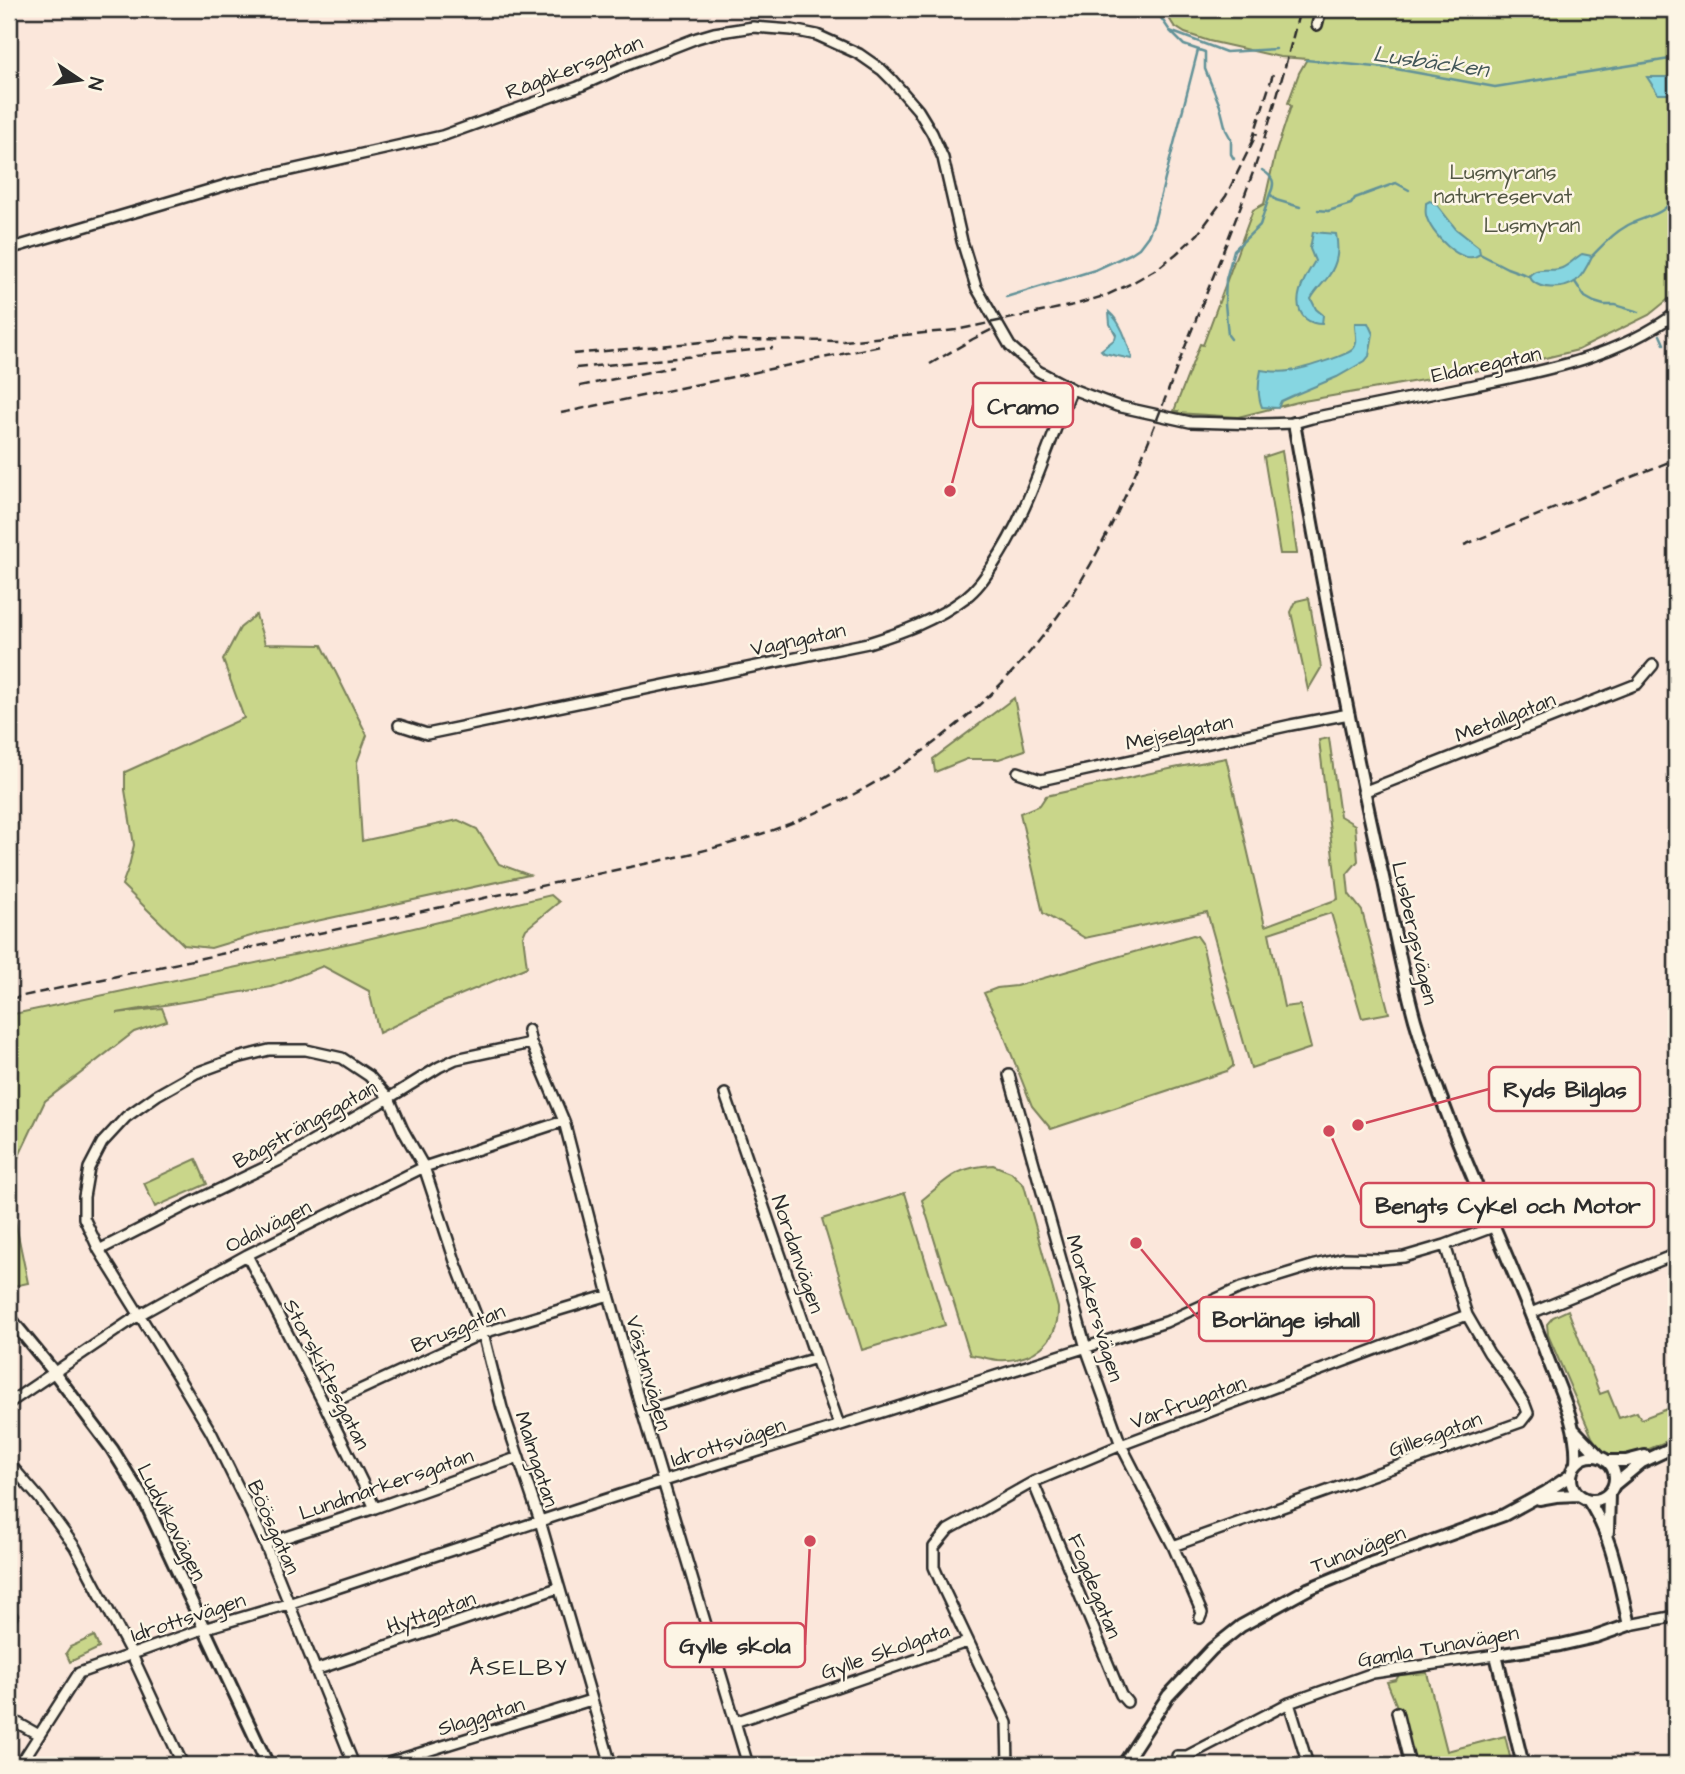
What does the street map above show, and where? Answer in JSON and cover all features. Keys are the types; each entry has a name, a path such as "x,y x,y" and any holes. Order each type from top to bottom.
{"street":[{"path":"1317,25 1321,9"},
{"name":"Rågåkersgatan","path":"9,249 233,183 442,136 714,33 753,27 792,30 817,35 859,54 882,70 918,110 943,158 961,242 976,287 1010,346 1038,371 1072,389 1117,405 1190,422 1293,423"},
{"name":"Eldaregatan","path":"1293,423 1537,372 1607,352 1642,336 1676,313"},
{"name":"Vagngatan","path":"399,725 427,734 869,643 910,630 965,598 981,583 1005,547 1072,389"},
{"name":"Lusbergsvägen","path":"1293,423 1363,792 1415,1019 1438,1087 1493,1227 1531,1313 1574,1430 1576,1463"},
{"name":"Metallgatan","path":"1363,792 1637,684 1653,665"},
{"name":"Mejselgatan","path":"1018,772 1041,780 1349,714"},
{"name":"Västanvägen","path":"528,1030 564,1121 642,1411 748,1765"},
{"name":"Bågsträngsgatan","path":"99,1251 278,1161 439,1067 456,1059 531,1043"},
{"name":"Böösgatan","path":"354,1765 265,1544 211,1432 99,1251 84,1218 83,1197 89,1168 102,1143 126,1117 157,1095 196,1073 237,1058 269,1050 306,1050 342,1058 369,1076 389,1098"},
{"name":"Moråkersvägen","path":"1009,1075 1086,1348 1121,1445 1173,1546 1202,1614 1200,1618"},
{"name":"Nordanvägen","path":"725,1094 839,1425"},
{"name":"Malmgatan","path":"389,1098 424,1167 456,1264 483,1333 502,1408 540,1521 611,1765"},
{"name":"Odalvägen","path":"9,1404 139,1315 247,1255 424,1167 564,1121"},
{"name":"Idrottsvägen","path":"20,1765 79,1673 203,1629 1166,1322 1240,1288 1344,1258 1381,1259 1404,1256 1445,1245 1493,1227"},
{"name":"Gillesgatan","path":"1173,1546 1521,1422 1528,1413 1525,1405 1467,1315 1445,1245"},
{"path":"1531,1313 1676,1254"},
{"name":"Storskiftesgatan","path":"247,1255 375,1508"},
{"name":"Brusgatan","path":"325,1406 483,1333 609,1295"},
{"name":"Vårfrugatan","path":"967,1642 934,1566 934,1546 948,1530 1033,1482 1121,1445 1467,1315"},
{"name":"Ludvikavägen","path":"9,1317 112,1449 145,1502 268,1765"},
{"path":"642,1411 816,1358"},
{"name":"Lusbergsvägen","path":"1574,1430 1603,1459"},
{"path":"1629,1625 1608,1539 1599,1516 1572,1487 1571,1475 1576,1463 1585,1458 1626,1461 1676,1444"},
{"path":"1583,1498 1603,1498 1642,1462 1676,1444"},
{"name":"Lundmarkersgatan","path":"265,1544 519,1457"},
{"path":"1603,1459 1614,1472 1608,1539"},
{"path":"9,1463 40,1499 75,1547 132,1655 183,1765"},
{"name":"Tunavägen","path":"1123,1765 1168,1696 1212,1648 1241,1626 1308,1589 1504,1515 1571,1475"},
{"name":"Fogdegatan","path":"1033,1482 1126,1702"},
{"name":"Tunavägen","path":"1526,1502 1556,1496 1583,1498"},
{"name":"Hyttgatan","path":"315,1670 558,1588"},
{"path":"9,1614 12,1616 9,1622"},
{"name":"Gamla Tunavägen","path":"1177,1756 1187,1756 1289,1703 1373,1673 1560,1645 1629,1625 1676,1616"},
{"path":"967,1642 1007,1723 1008,1765"},
{"name":"Gylle Skolgata","path":"735,1722 967,1642"},
{"name":"Tunavägen","path":"1130,1765 1171,1697 1212,1648"},
{"path":"1496,1654 1523,1765"},
{"name":"Slaggatan","path":"382,1765 591,1700"},
{"path":"1289,1703 1308,1765"},
{"path":"1396,1712 1410,1765"},
{"path":"9,1718 39,1735"}],"green space":[{"name":"Lusmyran","path":"1163,9 1676,9 1676,293 1649,315 1578,350 1537,360 1298,402 1238,417 1177,413 1178,411 1174,411 1200,344 1203,345 1253,210 1264,204 1275,155 1291,106 1288,103 1307,59 1280,57 1185,33 1174,26"},
{"path":"1282,451 1297,554 1280,554 1264,457"},
{"path":"1309,598 1321,668 1308,690 1291,612 1296,601"},
{"path":"256,615 265,644 322,645 367,735 357,762 362,841 458,820 477,829 499,864 529,875 261,933 211,948 184,945 122,885 134,845 125,790 125,772 244,718 223,660 240,628"},
{"path":"1014,698 1025,750 999,759 967,759 935,772 933,759"},
{"path":"1329,738 1340,816 1355,825 1358,861 1347,874 1349,894 1362,911 1389,1013 1362,1018 1331,913 1269,933 1284,1007 1300,1005 1311,1048 1251,1068 1207,912 1085,938 1043,913 1020,813 1040,805 1046,796 1226,758 1265,926 1338,899 1319,740"},
{"path":"551,895 559,902 526,929 523,936 527,967 441,1003 379,1033 369,991 323,966 271,987 117,1013 162,1008 167,1021 134,1032 45,1101 9,1177 9,1015 355,942"},
{"path":"1193,935 1202,943 1233,1066 1227,1071 1051,1129 1032,1106 984,993"},
{"path":"196,1159 207,1184 155,1207 144,1183"},
{"path":"993,1165 1011,1172 1024,1185 1058,1308 1054,1331 1041,1348 1022,1358 1010,1360 970,1355 922,1200 961,1171"},
{"path":"9,1191 28,1283 9,1287"},
{"path":"905,1193 945,1325 862,1350 822,1219"},
{"path":"1568,1310 1600,1394 1608,1391 1619,1418 1637,1412 1641,1419 1670,1408 1676,1418 1676,1437 1629,1455 1610,1455 1599,1447 1592,1437 1548,1335 1547,1324 1553,1317"},
{"path":"94,1636 99,1648 70,1662 66,1653 70,1647"},
{"path":"1427,1673 1447,1751 1505,1736 1512,1765 1413,1765 1398,1709 1387,1682 1396,1680 1399,1675"}],"water":[{"path":"1647,77 1676,77 1676,98 1668,94 1658,94"},
{"path":"1430,201 1437,205 1456,229 1479,247 1480,254 1473,257 1456,253 1440,239 1426,215 1426,203"},
{"path":"1313,232 1336,234 1337,240 1334,267 1311,299 1323,315 1322,324 1306,319 1299,305 1300,290 1315,261 1310,249"},
{"path":"1582,254 1592,256 1581,276 1571,284 1544,287 1529,276 1540,270 1562,268"},
{"path":"1109,312 1124,333 1131,359 1101,350 1115,339 1116,335 1110,324"},
{"path":"1355,323 1368,323 1373,334 1369,356 1365,361 1337,377 1281,401 1278,408 1262,407 1258,389 1261,370 1286,372 1348,353 1356,344"}],"waterway":[{"name":"Lusbäcken","path":"1155,9 1170,31 1226,52 1276,49"},
{"path":"1170,31 1184,45 1205,52 1205,69 1231,139 1231,154 1234,159"},
{"path":"1006,297 1095,270 1139,248 1154,222 1198,50"},
{"name":"Lusbäcken","path":"1306,60 1396,69 1495,87 1676,58"},
{"path":"1672,142 1676,135"},
{"path":"1592,256 1620,230 1660,212 1669,204 1674,191 1676,167"},
{"path":"1262,170 1272,180 1270,194 1276,200 1300,207"},
{"path":"1318,210 1328,211 1351,204 1355,198 1396,183 1409,190"},
{"path":"1231,339 1228,335 1225,303 1226,279 1234,250 1260,225 1270,194"},
{"path":"1667,206 1676,232"},
{"path":"1480,254 1529,276"},
{"path":"1575,282 1585,297 1594,302 1639,312"},
{"path":"1660,335 1664,344"}],"railway":[{"path":"9,999 720,846 784,826 833,805 925,750 967,716 1005,679 1040,639 1072,596 1099,549 1144,452 1251,177 1276,99 1300,9"},
{"path":"1252,141 1273,74"},
{"path":"573,354 724,340 844,341 956,330 1074,305 1107,295 1158,268 1198,234 1226,196 1257,133"},
{"path":"930,364 995,328"},
{"path":"561,413 880,346"},
{"path":"576,368 773,348"},
{"path":"580,386 673,367"},
{"path":"1464,545 1676,459"}],"place":[{"name":"Cramo","path":"950,491"},
{"name":"Ryds Bilglas","path":"1358,1125"},
{"name":"Bengts Cykel och Motor","path":"1329,1131"},
{"name":"Borlänge ishall","path":"1136,1243"},
{"name":"Gylle skola","path":"810,1541"}],"district":[{"name":"ÅSELBY","path":"519,1667"}],"park label":[{"name":"Lusmyrans naturreservat","path":"1503,184"}]}
